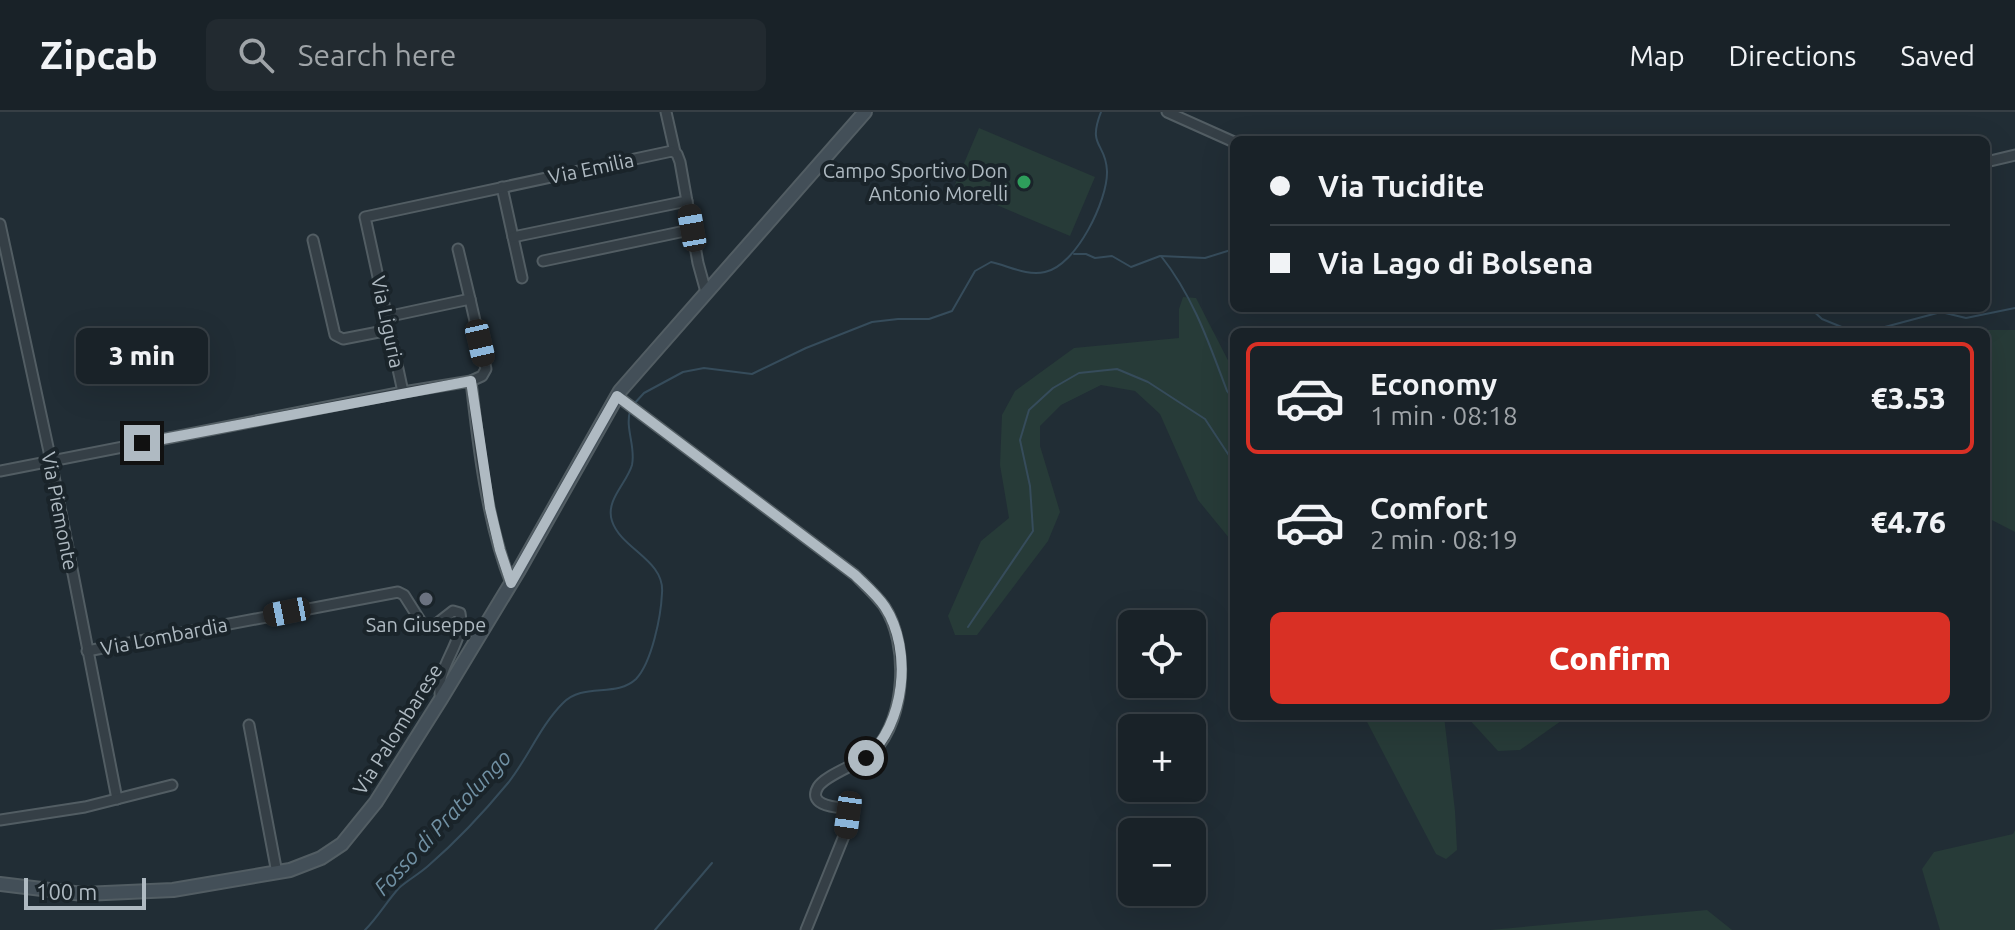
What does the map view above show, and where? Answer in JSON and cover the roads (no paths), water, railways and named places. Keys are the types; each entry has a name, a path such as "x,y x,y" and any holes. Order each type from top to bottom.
{"main road":[{"name":"Via Palombarese","path":"0,884 55,892 122,894 182,889 277,873 321,858 350,836 376,802 441,699 621,399 706,292 865,112"}],"street":[{"path":"666,112 680,162 706,292"},
{"path":"1167,112 1230,140"},
{"name":"Via Emilia","path":"365,217 668,151 675,152"},
{"path":"1990,161 2015,155"},
{"path":"502,187 522,278"},
{"path":"513,237 687,201"},
{"name":"Via Liguria","path":"365,217 403,392 471,381"},
{"name":"Via Piemonte","path":"0,224 51,461 117,799"},
{"path":"543,261 692,228"},
{"path":"313,240 335,335 343,339 389,330"},
{"path":"458,249 486,369 482,376 471,381 493,521 511,583"},
{"path":"0,288 13,286"},
{"path":"386,317 470,299"},
{"path":"0,471 403,392"},
{"path":"621,399 855,575 886,608 895,632 901,679 893,718 884,738 866,758 824,779 816,789 819,803 843,808 848,815 844,836 806,930"},
{"name":"Via Lombardia","path":"87,651 398,592 404,595 423,625 435,625 453,611 460,613 458,632 439,679 441,699"},
{"path":"249,725 277,873"},
{"path":"0,820 85,807 172,785"}],"waterway":[{"name":"Fosso di Pratolungo","path":"633,405 644,393 683,372 704,368 752,374 872,322 929,319 952,311 975,271 991,262 1031,273 1057,267 1079,245 1102,198 1107,171 1096,139 1101,112"},
{"path":"1074,254 1095,258 1112,256 1131,267 1160,256 1205,258 1230,250"},
{"path":"1161,256 1191,304 1230,395"},
{"path":"1941,312 1966,318 2015,308"},
{"path":"1814,312 1822,319 1844,328"},
{"path":"1881,328 1941,312"},
{"path":"968,627 1033,531 1030,486 1020,440 1029,410 1053,388 1079,373 1117,369 1148,382 1205,419 1230,457"},
{"name":"Fosso di Pratolungo","path":"365,930 399,888 425,869 489,805 563,703 580,693 628,685 647,662 660,614 661,582 650,563 617,531 611,513 614,499 632,465 630,411"},
{"path":"655,930 712,863"}],"place":[{"name":"Campo Sportivo Don Antonio Morelli","path":"1024,182"},
{"name":"San Giuseppe","path":"426,599"}]}
